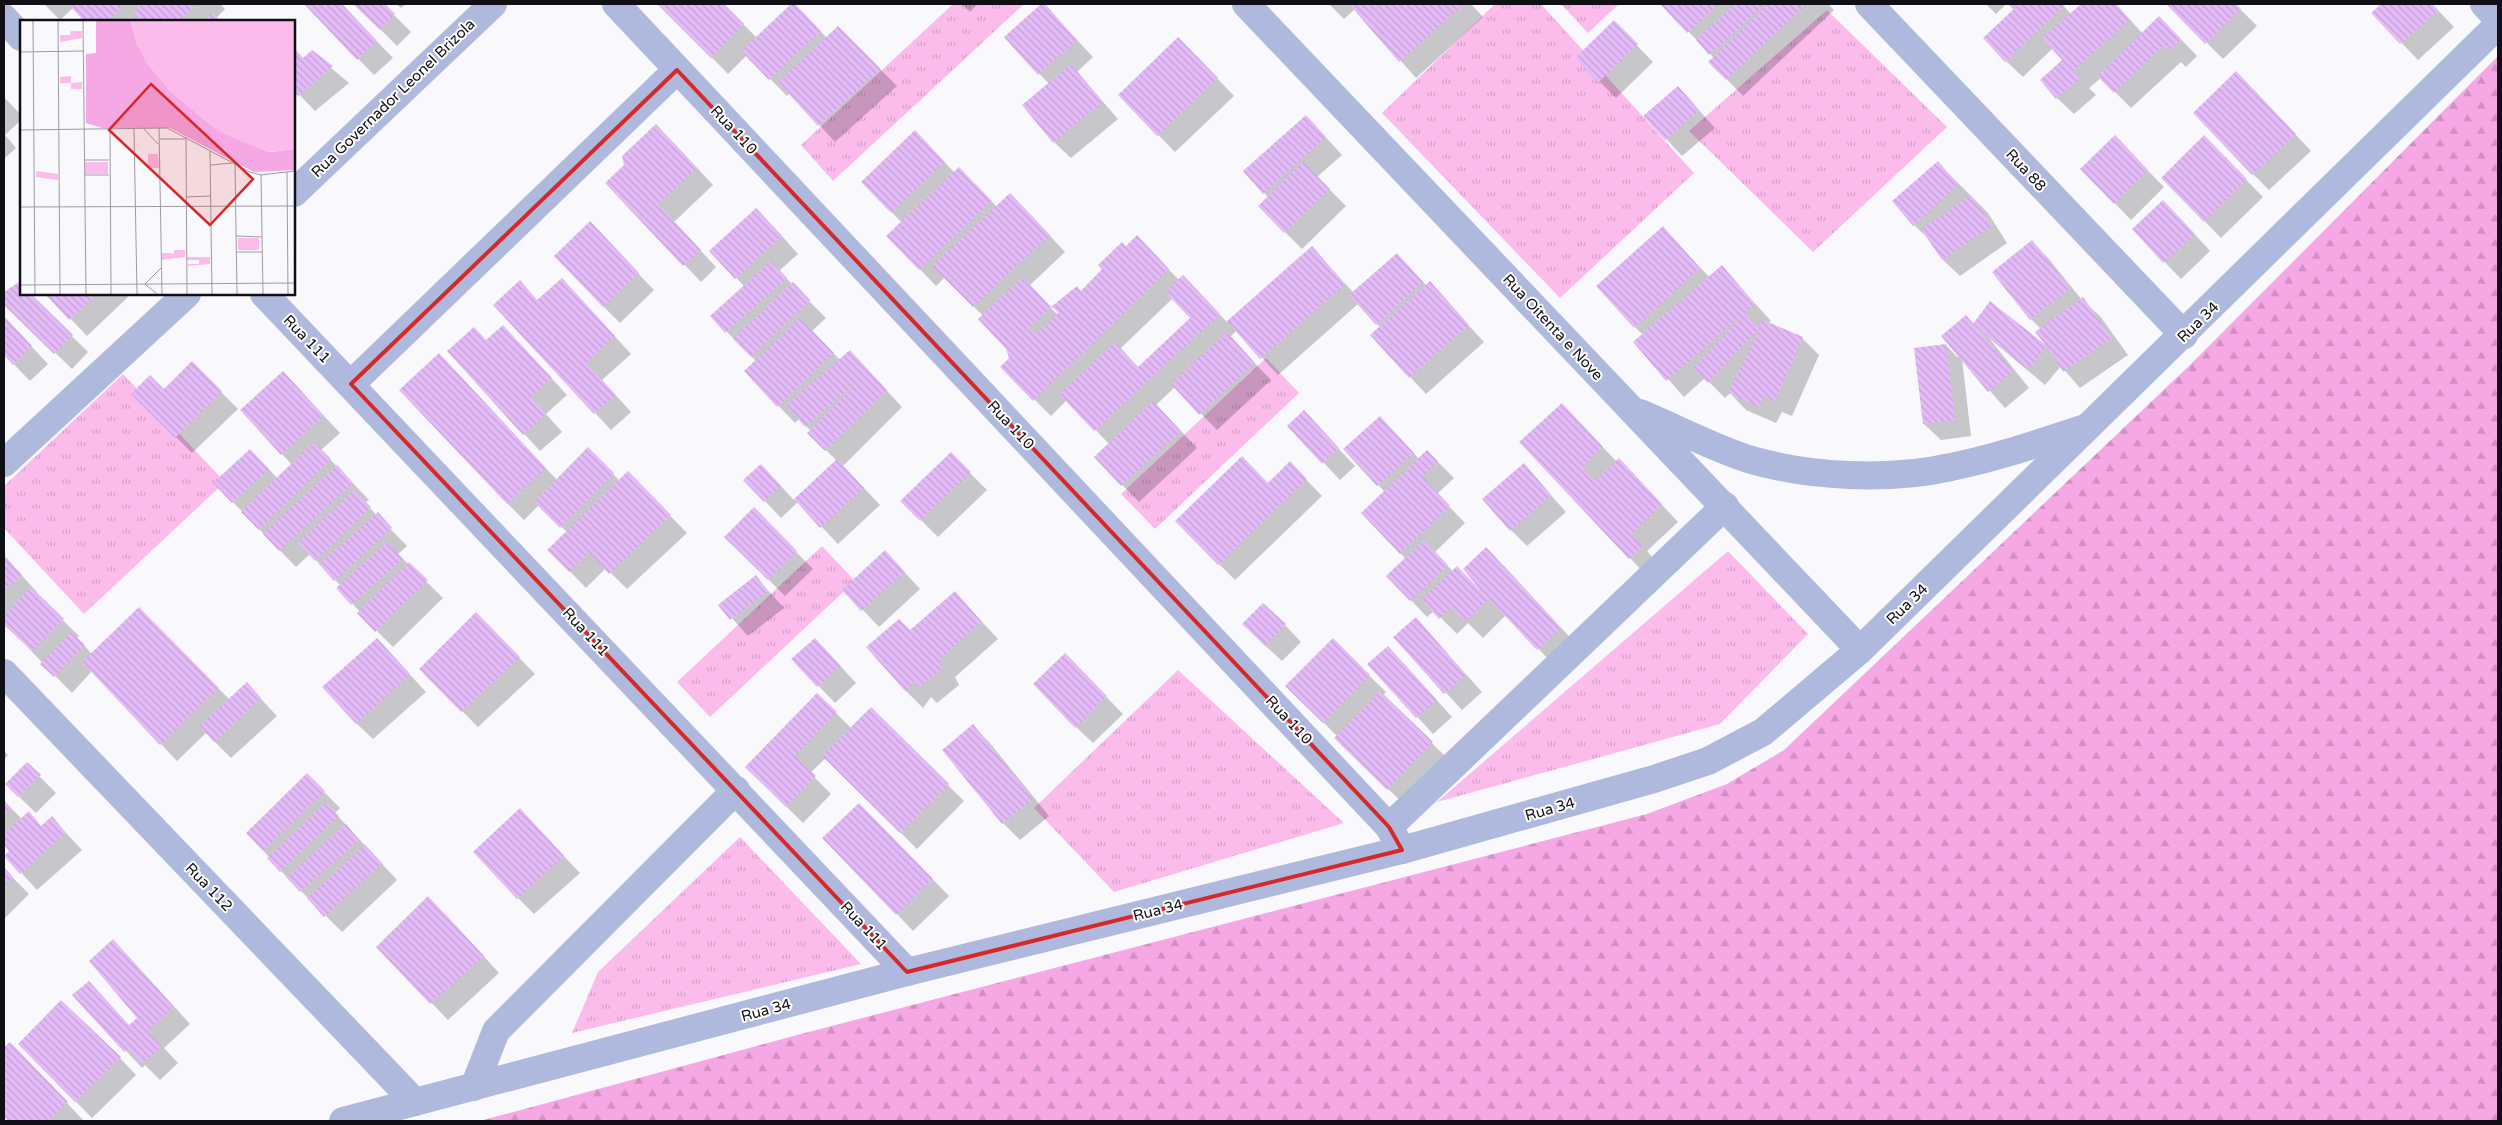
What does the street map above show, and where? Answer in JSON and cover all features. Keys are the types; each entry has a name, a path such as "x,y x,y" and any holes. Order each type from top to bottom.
{"street":[{"name":"Rua Governador Leonel Brizola","path":"295,192 492,4"},
{"name":"Rua 110","path":"616,4 1389,827 1402,850"},
{"name":"Rua Oitenta e Nove","path":"1246,4 1860,650"},
{"name":"Rua 88","path":"1869,4 2184,336"},
{"path":"2484,4 2498,19"},
{"path":"4,18 20,36"},
{"name":"Rua 34","path":"343,1121 907,972 1402,850 1654,780 1708,761 1762,732 1860,650 2184,336 2498,25"},
{"path":"351,384 677,70"},
{"path":"4,463 186,295"},
{"name":"Rua 111","path":"265,295 907,972"},
{"path":"1629,408 1748,458 1818,473 1893,474 1949,468 2006,453 2088,427"},
{"path":"1389,827 1725,506"},
{"name":"Rua 112","path":"4,673 415,1102"},
{"path":"474,1087 496,1031 736,790"}],"highlighted area":[{"path":"677,70 1389,827 1402,850 907,972 351,384"}],"green space":[{"path":"953,4 1024,4 833,181 801,145"},
{"path":"1495,4 1541,4 1694,173 1560,298 1382,113"},
{"path":"1561,4 1619,4 1588,33"},
{"path":"1827,10 1947,127 1813,252 1689,131"},
{"path":"2498,56 2498,1121 480,1121 801,1034 1647,814 1727,784 1784,750 2190,365"},
{"path":"1266,358 1299,393 1155,529 1121,494"},
{"path":"123,374 225,482 84,614 4,528 4,486"},
{"path":"822,546 855,581 710,717 677,682"},
{"path":"1728,551 1808,634 1720,724 1437,802"},
{"path":"1178,670 1344,823 1114,892 1034,808"},
{"path":"740,837 861,964 572,1033 598,972"}],"building":[{"path":"68,4 126,4 109,20 83,20"},
{"path":"142,4 197,4 180,20 141,20 133,13"},
{"path":"342,4 377,41 357,60 305,5"},
{"path":"353,4 385,4 395,14 380,30"},
{"path":"657,4 724,4 744,24 711,58"},
{"path":"791,4 795,4 821,31 769,80 741,51"},
{"path":"1041,4 1045,4 1077,40 1038,75 1004,37"},
{"path":"1349,4 1381,4 1369,16 1384,4 1464,4 1399,62"},
{"path":"1660,4 1720,4 1687,33"},
{"path":"1735,4 1766,4 1709,55 1696,40"},
{"path":"1768,4 1807,4 1726,80 1708,62"},
{"path":"2019,4 2062,4 2064,6 2005,62 1983,38"},
{"path":"2081,4 2115,4 2130,20 2073,71 2080,78 2056,99 2040,80 2062,60 2042,38"},
{"path":"2166,4 2236,4 2241,9 2205,44"},
{"path":"2381,4 2432,4 2438,10 2400,44 2371,13"},
{"path":"213,13 220,20 205,20"},
{"path":"2159,16 2181,39 2168,51 2163,46 2114,93 2097,76"},
{"path":"1614,20 1638,44 1598,83 1575,58"},
{"path":"838,26 881,69 818,126 778,82"},
{"path":"1178,37 1218,78 1157,136 1118,95"},
{"path":"295,49 303,58 312,50 333,66 298,96 295,92"},
{"path":"1071,64 1103,102 1053,143 1022,105"},
{"path":"2236,71 2296,134 2252,175 2193,113"},
{"path":"1678,86 1699,110 1665,140 1643,116"},
{"path":"1306,115 1326,137 1263,194 1243,171"},
{"path":"656,124 697,168 658,204 701,250 683,266 605,183 624,165 622,156"},
{"path":"915,130 945,162 891,213 861,182"},
{"path":"2115,135 2148,170 2114,204 2080,169"},
{"path":"2204,135 2247,179 2204,222 2161,178"},
{"path":"1938,161 1958,185 1913,226 1892,201"},
{"path":"1303,162 1330,189 1284,233 1258,206"},
{"path":"959,167 992,201 919,270 886,236"},
{"path":"1010,193 1050,235 973,307 932,266"},
{"path":"1971,195 1992,226 1942,260 1921,229"},
{"path":"2163,200 2195,234 2163,263 2132,229"},
{"path":"756,208 782,236 735,279 709,251"},
{"path":"590,221 639,273 603,307 554,256"},
{"path":"1663,226 1700,268 1634,328 1596,286"},
{"path":"1137,235 1169,269 1033,401 1000,367 1009,358 1006,349 978,319 1023,277 1051,307 1077,286 1081,291 1102,269 1098,265 1122,242 1126,246","holes":["1051,307 1059,312 1037,334 1029,329 1018,338"]},
{"path":"2032,240 2070,288 2030,320 1992,272"},
{"path":"1312,246 1345,284 1260,359 1227,321"},
{"path":"1397,253 1423,282 1376,325 1349,295"},
{"path":"771,261 787,278 725,333 710,316"},
{"path":"1722,265 1755,304 1666,381 1633,342"},
{"path":"1183,275 1220,314 1094,431 1059,394 1115,342 1138,367 1190,318 1165,292"},
{"path":"562,278 615,336 586,363 616,395 594,414 493,305 520,280 537,300"},
{"path":"1430,281 1469,325 1409,378 1370,335"},
{"path":"19,282 20,295 32,295 73,335 54,354 4,305 4,292"},
{"path":"793,282 810,300 751,357 733,339"},
{"path":"46,295 96,295 69,320"},
{"path":"2083,297 2112,338 2063,372 2035,332"},
{"path":"1990,301 2047,346 2028,370 1973,324"},
{"path":"1745,313 1760,328 1708,383 1693,368"},
{"path":"1966,315 2013,371 1988,392 1941,336"},
{"path":"4,316 32,346 13,365 4,355"},
{"path":"800,318 834,353 777,407 744,371"},
{"path":"1761,319 1803,337 1775,401 1765,396 1759,407 1728,393 1760,328"},
{"path":"503,325 552,378 531,397 546,414 523,435 447,351 474,327 486,340"},
{"path":"1227,332 1255,363 1199,415 1171,384"},
{"path":"1946,344 1955,420 1923,424 1914,348"},
{"path":"850,350 887,390 825,451 807,433 865,375 805,427 786,405"},
{"path":"439,353 546,468 507,504 399,390"},
{"path":"192,361 222,391 175,438 131,394 150,375 164,389"},
{"path":"283,371 324,416 281,455 240,410"},
{"path":"1153,401 1181,431 1121,486 1094,457"},
{"path":"1562,403 1603,447 1582,467 1595,481 1619,458 1662,504 1631,534 1643,546 1629,559 1519,442"},
{"path":"1304,410 1339,448 1322,464 1287,426"},
{"path":"1380,416 1414,453 1377,486 1343,449"},
{"path":"314,442 331,459 259,530 241,512"},
{"path":"588,447 614,473 560,528 534,502"},
{"path":"250,449 269,469 232,503 213,483"},
{"path":"1427,450 1438,461 1422,476 1450,506 1400,554 1361,513"},
{"path":"951,452 971,472 920,521 900,501"},
{"path":"1242,456 1268,483 1290,461 1307,479 1218,565 1175,521"},
{"path":"837,459 864,488 820,528 794,499"},
{"path":"1524,463 1551,495 1510,531 1482,499"},
{"path":"761,464 781,486 764,502 743,480"},
{"path":"337,465 353,483 279,551 263,534"},
{"path":"628,471 671,515 609,574 589,552 569,572 547,550"},
{"path":"354,490 371,507 315,561 298,543"},
{"path":"754,507 797,551 768,580 724,537"},
{"path":"378,512 392,528 334,581 319,564"},
{"path":"1424,540 1448,565 1410,601 1386,576"},
{"path":"387,542 403,559 351,605 336,588"},
{"path":"1486,547 1561,628 1537,650 1489,599 1465,622 1451,607 1439,619 1421,600 1457,566 1482,592 1463,569"},
{"path":"885,550 905,572 861,611 842,590"},
{"path":"4,555 22,575 4,591"},
{"path":"409,562 428,580 375,632 357,613"},
{"path":"756,575 768,591 730,620 718,605"},
{"path":"31,587 64,619 32,651 4,625 4,615"},
{"path":"955,591 982,622 939,660 943,668 920,687 914,680 906,692 866,647 899,619 910,630"},
{"path":"1263,603 1286,624 1265,646 1242,624"},
{"path":"139,607 219,688 160,745 82,662"},
{"path":"476,612 520,657 461,712 419,669"},
{"path":"1416,617 1466,675 1444,694 1393,637"},
{"path":"71,632 85,645 54,677 40,664"},
{"path":"377,638 410,674 356,724 322,687"},
{"path":"815,638 841,666 817,687 791,659"},
{"path":"1333,638 1370,675 1323,723 1285,686"},
{"path":"1388,646 1437,700 1416,718 1367,664"},
{"path":"1065,653 1107,696 1075,728 1033,684"},
{"path":"247,682 261,698 214,742 199,726"},
{"path":"1380,691 1433,742 1387,790 1334,738"},
{"path":"817,693 837,712 795,756 816,776 786,807 745,767"},
{"path":"871,707 949,784 900,833 822,756"},
{"path":"973,724 1033,799 1002,824 942,750"},
{"path":"27,762 41,775 18,797 5,784"},
{"path":"307,773 325,791 263,851 246,833"},
{"path":"4,800 11,808 4,815"},
{"path":"326,802 339,816 280,872 267,858"},
{"path":"859,803 933,879 896,915 822,838"},
{"path":"520,808 564,856 517,899 473,852"},
{"path":"29,811 41,826 52,816 66,833 20,874 4,856 9,851 4,845 4,834"},
{"path":"346,824 359,840 300,892 286,877"},
{"path":"365,845 382,863 324,917 307,898"},
{"path":"4,867 13,877 4,886"},
{"path":"428,896 484,956 430,1004 376,947"},
{"path":"113,939 174,1007 148,1030 162,1046 142,1064 128,1049 124,1052 72,995 89,981 129,1025 137,1018 89,961"},
{"path":"61,1000 121,1057 75,1102 18,1044"},
{"path":"10,1042 68,1102 49,1121 8,1121 4,1117 4,1047"}]}
